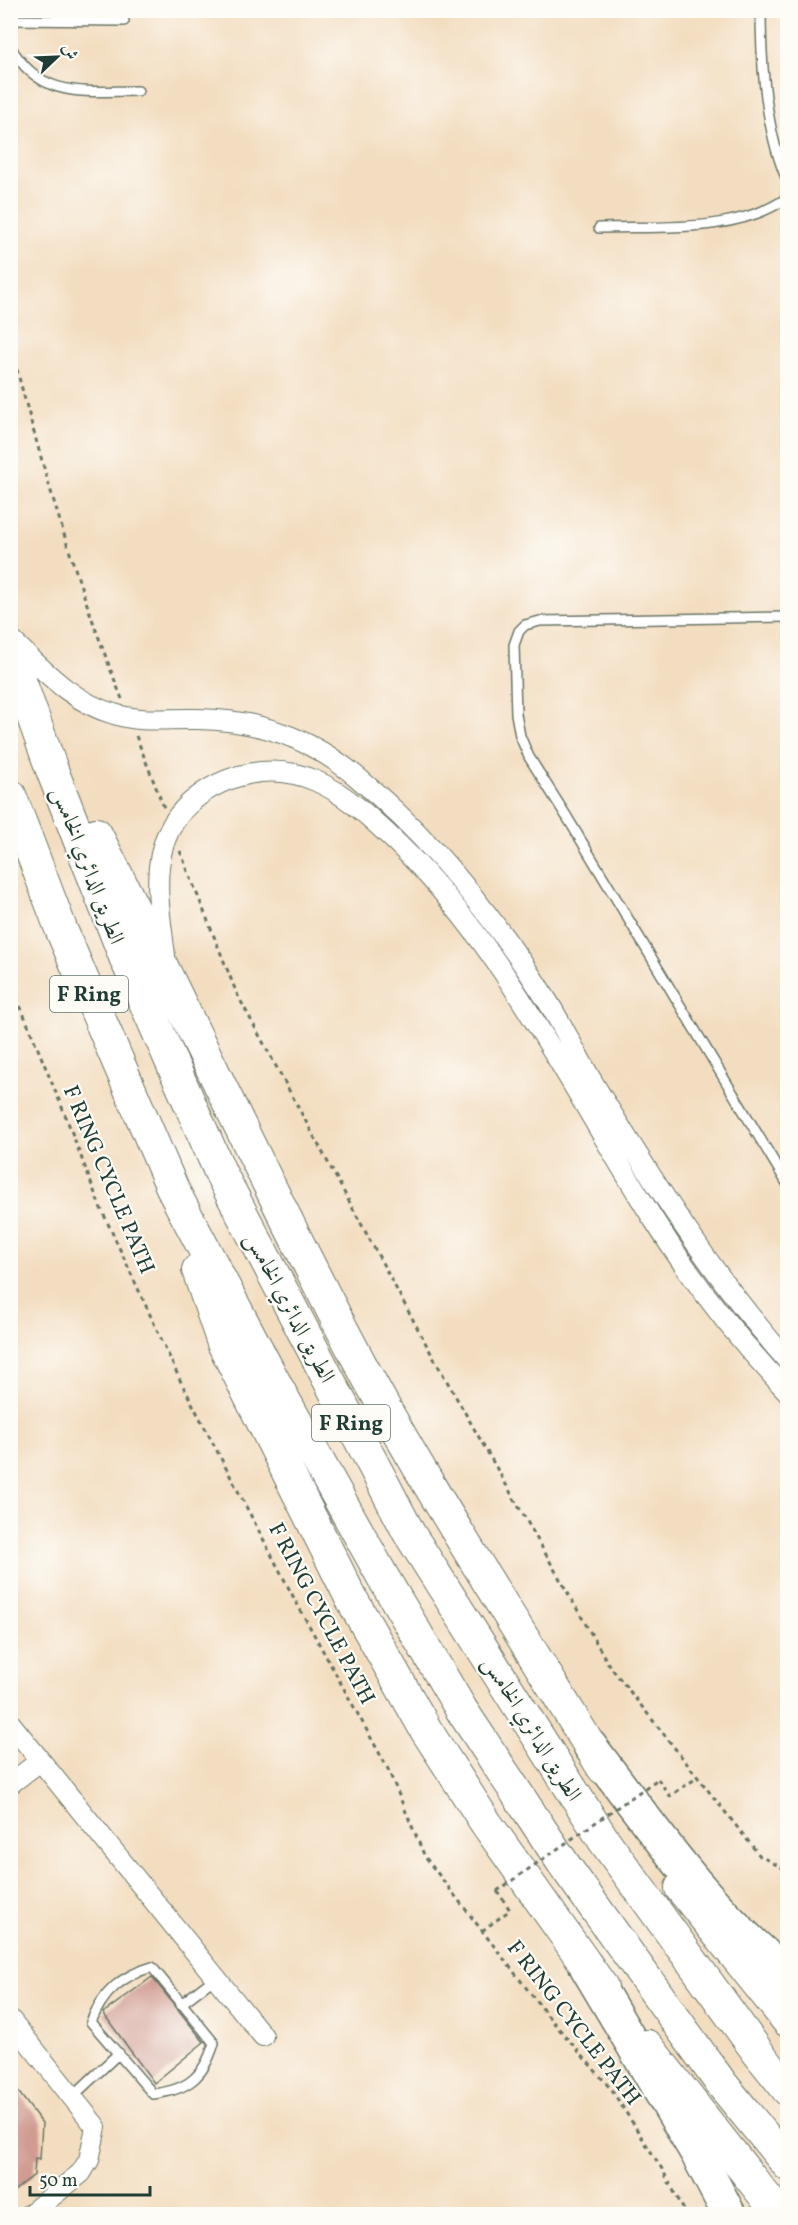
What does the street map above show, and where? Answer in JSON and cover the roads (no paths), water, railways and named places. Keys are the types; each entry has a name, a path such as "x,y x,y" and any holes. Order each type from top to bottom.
{"highway":[{"name":"الطريق الدائري الخامس","path":"10,653 52,770 125,957 221,1174 409,1533 603,1839 788,2090"},
{"path":"25,695 167,973 258,1163 352,1348 495,1594 659,1860 788,2021"},
{"name":"F Ring","path":"10,795 61,928 174,1192 316,1458 384,1579 461,1708 579,1885 721,2083 788,2165"},
{"path":"174,1192 223,1342 351,1598 426,1730 480,1814 586,1966 693,2107 779,2214"},
{"path":"590,1746 673,1855 716,1907 766,1957 788,1974"},
{"path":"586,1966 697,2153 729,2214"}],"street":[{"path":"10,639 64,689 79,699 112,714 147,720 222,720 278,730 329,757 368,786 439,857 515,952 549,1004 592,1081 639,1157 734,1295 788,1361"},
{"path":"167,973 157,877 159,860 171,827 187,806 209,789 237,776 268,771 298,775 327,786 382,829 422,867 458,908 490,952 543,1034 670,1245 713,1304 788,1392"},
{"path":"382,829 397,813"},
{"path":"13,1728 263,2037"},
{"path":"10,1784 40,1761"},
{"path":"10,2019 96,2127 89,2160 81,2172 30,2214"}],"lane":[{"path":"761,10 761,51 765,91 772,129 788,182"},
{"path":"10,20 124,21"},
{"path":"10,45 29,71 43,82 59,88 76,92 138,91"},
{"path":"599,228 719,224 750,216 788,197"},
{"path":"788,617 540,621 525,625 519,631 514,645 516,714 520,736 528,757 567,817 788,1185"},
{"path":"152,1967 213,2043 209,2060 186,2086 170,2092 153,2094 119,2053 91,2022 107,1992 120,1980 152,1967"},
{"path":"181,2004 215,1978"},
{"path":"72,2097 119,2053"}]}
